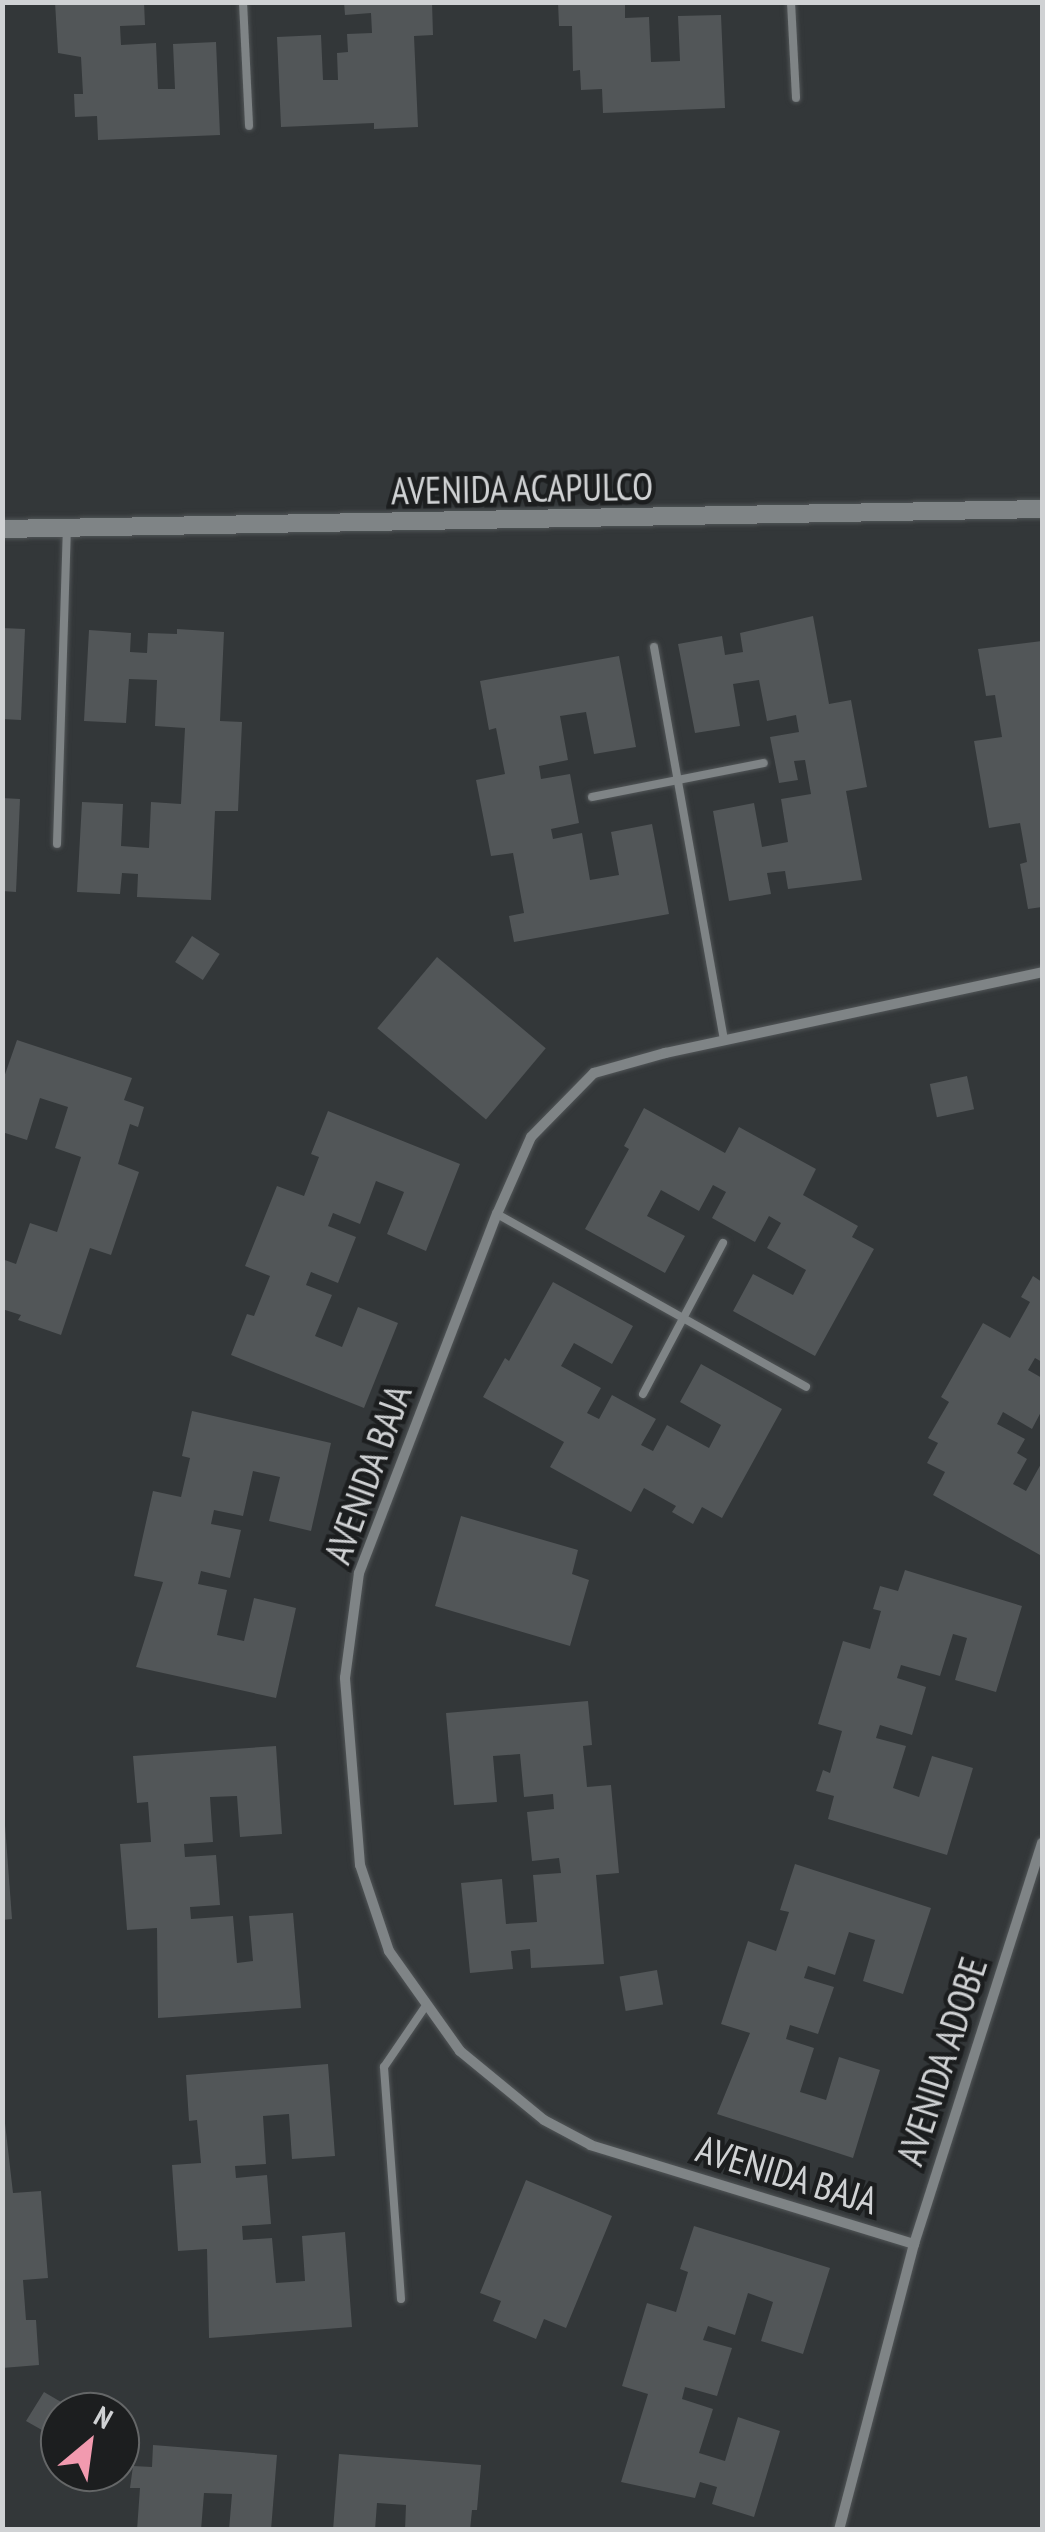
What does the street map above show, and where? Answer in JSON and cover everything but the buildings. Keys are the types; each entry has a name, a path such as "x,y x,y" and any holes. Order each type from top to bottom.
{"street":[{"name":"AVENIDA ACAPULCO","path":"2,528 67,530 1042,509"},
{"name":"AVENIDA BAJA","path":"914,2244 591,2145 544,2120 460,2051 389,1951 360,1865 345,1678 360,1573 497,1214 531,1137 594,1073 1042,972"},
{"name":"AVENIDA ADOBE","path":"839,2530 914,2244 1042,1844"}],"lane":[{"path":"243,2 249,126"},
{"path":"792,2 796,98"},
{"path":"57,844 67,530"},
{"path":"654,647 724,1041"},
{"path":"592,797 764,763"},
{"path":"497,1214 806,1387"},
{"path":"643,1394 723,1243"},
{"path":"401,2300 384,2068 427,2004"}]}
